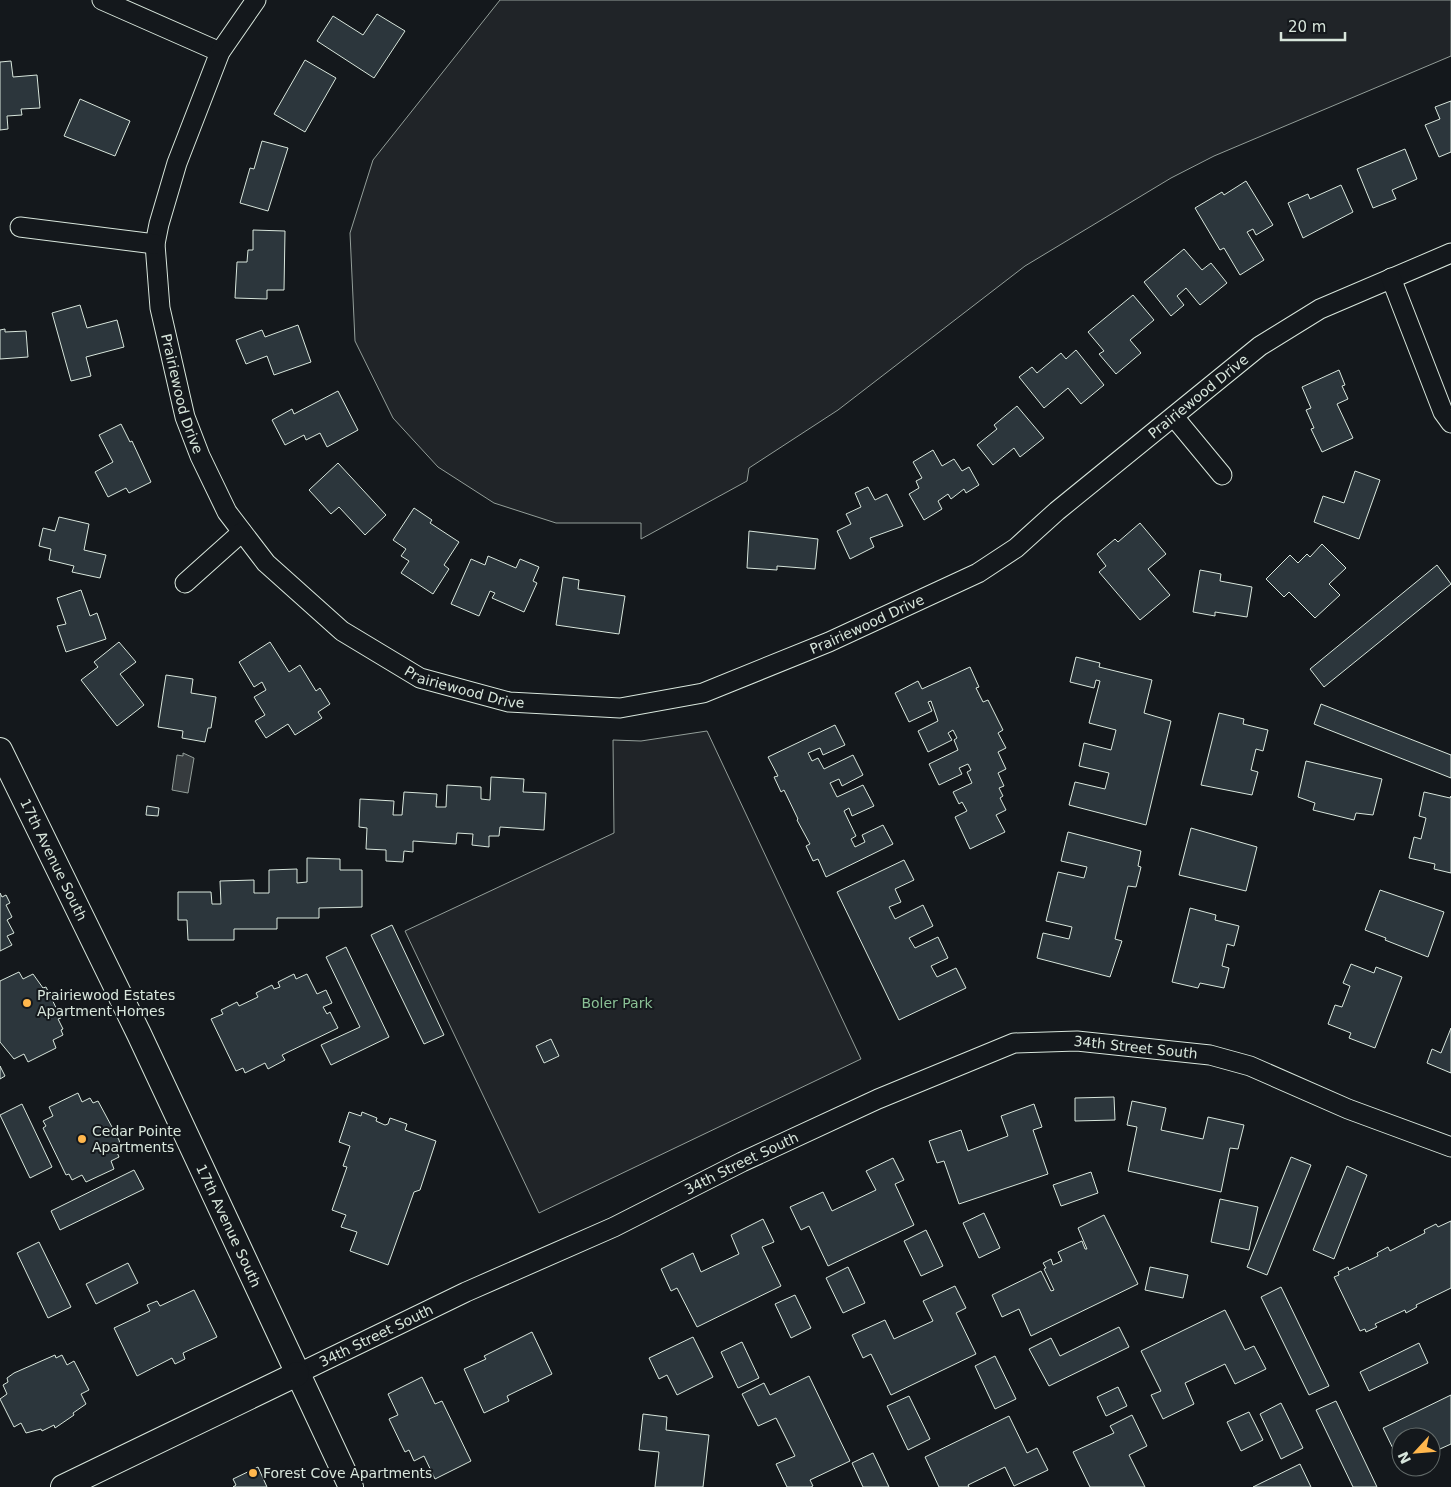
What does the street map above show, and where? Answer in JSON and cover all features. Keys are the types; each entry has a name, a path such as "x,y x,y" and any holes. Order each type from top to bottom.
{"street":[{"path":"102,0 220,52"},
{"name":"Prairiewood Drive","path":"256,0 220,52 177,163 159,224 156,244 160,308 185,417 200,456 227,512 266,563 342,631 420,678 509,702 620,708 703,693 829,642 978,573 1016,548 1058,511 1174,417 1218,378 1260,346 1320,309 1451,253"},
{"path":"20,227 156,244"},
{"path":"1391,278 1443,412 1451,423"},
{"path":"1174,417 1222,474"},
{"path":"185,583 242,532"},
{"name":"17th Avenue South","path":"0,750 139,1034 351,1487"},
{"name":"34th Street South","path":"64,1487 466,1292 614,1227 742,1162 878,1099 1014,1043 1077,1041 1210,1055 1250,1066 1348,1109 1451,1147"}],"green space":[{"path":"500,0 1451,0 1451,56 1214,156 1171,178 1025,266 838,410 749,468 747,481 641,539 641,523 556,523 494,503 438,467 393,418 355,341 350,233 373,160"},
{"name":"Boler Park","path":"707,731 861,1059 539,1213 405,931 614,833 613,740 641,741"}],"shaded area":[{"path":"183,753 194,758 188,793 172,790 177,755 183,756"}],"building":[{"path":"377,14 405,31 374,78 317,41 333,16 363,35"},
{"path":"305,60 336,78 305,132 274,114"},
{"path":"11,61 13,77 37,75 40,108 21,109 22,115 7,116 8,129 0,130 0,62"},
{"path":"80,99 130,121 115,156 64,136"},
{"path":"1451,101 1451,152 1439,157 1425,125 1440,119 1435,107"},
{"path":"262,141 288,148 268,211 240,203 250,168 254,169"},
{"path":"1405,149 1417,179 1392,190 1396,199 1373,208 1357,169"},
{"path":"1246,181 1273,225 1256,235 1253,229 1247,232 1264,260 1240,275 1224,248 1220,250 1195,208 1222,192 1224,195"},
{"path":"1341,185 1353,212 1303,238 1288,203 1308,194 1310,199"},
{"path":"253,230 285,231 284,290 267,290 267,299 235,298 237,262 247,262 248,250 253,250"},
{"path":"1184,249 1202,270 1211,263 1227,283 1200,305 1186,288 1177,296 1184,305 1171,316 1144,282"},
{"path":"1133,295 1154,320 1130,340 1141,353 1116,374 1099,354 1104,351 1088,332"},
{"path":"80,305 87,328 117,320 124,347 86,357 91,376 71,381 52,313"},
{"path":"298,325 311,362 274,375 267,356 246,364 236,340 262,330 265,337"},
{"path":"5,329 5,332 26,331 28,357 0,359 0,330"},
{"path":"1076,350 1104,385 1081,404 1068,388 1044,408 1019,377 1032,367 1037,373 1061,353 1066,359"},
{"path":"1339,370 1345,385 1342,386 1348,399 1337,404 1353,438 1322,452 1311,429 1314,428 1306,410 1311,408 1302,387"},
{"path":"338,391 358,430 327,447 320,433 306,440 304,435 285,445 272,420 292,409 294,414"},
{"path":"1017,406 1044,438 1020,457 1014,448 993,465 977,445 997,429 994,425"},
{"path":"121,424 130,442 132,441 151,482 129,493 126,488 108,497 95,472 113,462 99,435"},
{"path":"933,450 942,466 954,459 962,471 969,467 979,485 966,493 964,489 951,499 948,494 938,501 942,509 924,520 909,494 919,488 916,481 922,478 913,462"},
{"path":"338,463 386,515 365,535 339,507 331,514 309,490"},
{"path":"1355,471 1380,480 1359,539 1314,522 1323,496 1344,503"},
{"path":"868,487 875,500 887,494 903,526 870,538 874,547 850,559 837,531 851,524 846,514 861,507 855,493"},
{"path":"414,508 432,520 430,523 459,542 444,565 449,569 433,594 401,573 409,561 401,556 406,549 393,540"},
{"path":"59,517 89,524 84,550 106,555 100,578 72,572 74,566 49,560 51,549 39,546 43,528 55,531"},
{"path":"1140,523 1166,554 1148,569 1170,595 1140,620 1099,572 1106,566 1097,554 1115,539 1118,542"},
{"path":"749,531 818,539 815,569 777,566 777,570 747,568"},
{"path":"1322,544 1346,568 1329,584 1340,595 1315,618 1289,592 1284,597 1266,579 1290,555 1298,563 1307,554 1310,557"},
{"path":"488,556 516,568 520,559 539,567 533,581 537,583 524,612 492,598 495,593 490,591 479,616 451,604 471,559 485,565"},
{"path":"1437,565 1451,584 1324,687 1310,669"},
{"path":"1200,570 1221,574 1220,581 1252,587 1247,617 1215,612 1215,616 1193,612"},
{"path":"563,577 579,580 578,589 625,596 619,634 556,625"},
{"path":"81,590 90,616 97,613 106,639 66,652 57,626 66,624 57,598"},
{"path":"119,642 136,662 120,674 144,705 117,726 81,680 98,667 94,662"},
{"path":"270,642 289,672 300,665 316,691 320,688 330,704 318,712 322,718 295,735 288,724 266,738 255,721 265,715 254,697 266,690 262,682 254,687 239,662"},
{"path":"1076,657 1100,663 1099,667 1152,680 1144,713 1171,721 1146,825 1069,805 1075,782 1105,789 1109,773 1079,766 1084,743 1111,750 1116,730 1089,723 1100,681 1096,680 1094,688 1070,682"},
{"path":"970,667 979,687 976,688 983,702 988,700 1003,730 998,733 1006,748 998,752 1006,769 998,773 1004,786 999,788 1003,796 1000,798 1006,810 996,815 1005,832 970,849 955,817 967,811 962,802 959,804 953,792 972,783 967,772 971,770 968,764 959,768 962,774 939,785 929,764 958,750 954,740 957,738 953,730 948,733 952,740 928,752 918,731 938,721 931,701 928,702 932,711 909,722 895,693 918,681 922,689"},
{"path":"166,675 193,679 191,693 216,697 211,728 208,728 205,742 182,738 183,731 158,727"},
{"path":"1321,704 1451,755 1451,778 1314,724"},
{"path":"1219,713 1244,719 1243,724 1268,730 1263,751 1256,749 1251,770 1258,772 1252,795 1201,785"},
{"path":"835,725 845,745 823,755 820,748 808,753 812,761 818,758 824,769 853,755 863,775 842,786 839,779 830,783 837,797 863,785 874,806 852,816 849,808 844,811 856,836 851,839 855,847 865,842 862,835 883,825 893,844 826,877 818,859 813,861 806,846 810,844 784,790 781,792 774,777 778,776 768,757"},
{"path":"1306,761 1382,779 1373,815 1356,813 1354,820 1313,810 1315,803 1298,797"},
{"path":"491,777 524,779 523,792 546,793 544,830 500,827 499,836 489,836 489,847 472,845 473,834 457,833 456,844 413,841 413,852 404,851 403,862 386,861 386,850 366,849 367,828 359,827 360,799 394,801 393,815 402,815 404,792 437,794 436,807 446,807 447,785 481,787 481,799 490,800"},
{"path":"1424,792 1450,798 1451,796 1451,873 1434,869 1435,864 1409,858 1414,837 1421,839 1426,818 1419,816"},
{"path":"147,806 159,808 158,816 146,815"},
{"path":"1191,828 1257,847 1246,891 1179,875"},
{"path":"1068,832 1141,851 1138,866 1141,867 1136,887 1128,886 1115,939 1122,941 1110,977 1037,958 1043,933 1069,939 1072,927 1046,921 1058,872 1084,878 1087,867 1061,861"},
{"path":"307,858 340,859 340,870 362,870 362,907 319,908 319,918 277,918 277,929 234,929 234,940 188,940 187,920 178,920 178,892 211,892 212,904 221,904 220,881 254,880 254,893 269,893 269,870 297,869 297,883 307,882"},
{"path":"904,860 914,880 895,889 901,902 889,907 895,919 923,905 933,926 909,938 915,948 938,937 948,958 931,966 937,977 956,968 966,988 899,1020 837,892"},
{"path":"1380,890 1444,912 1428,957 1365,930"},
{"path":"0,893 2,897 6,895 10,903 6,905 12,917 7,920 14,933 7,936 12,945 0,951"},
{"path":"1190,908 1216,915 1215,920 1239,926 1234,946 1227,944 1222,966 1229,968 1224,988 1200,983 1198,988 1172,982"},
{"path":"392,925 444,1035 424,1044 371,935"},
{"path":"346,947 389,1037 331,1065 321,1045 360,1027 326,957"},
{"path":"1351,964 1374,973 1376,967 1402,977 1375,1048 1349,1038 1351,1033 1328,1024 1335,1005 1342,1007 1350,986 1343,983"},
{"name":"Prairiewood Estates Apartment Homes","path":"19,972 23,979 33,974 43,988 46,987 61,1018 58,1019 63,1029 61,1030 63,1035 53,1040 56,1048 28,1062 24,1054 14,1059 0,1042 0,981"},
{"path":"294,974 296,979 307,974 317,994 326,990 332,1003 323,1007 327,1014 330,1012 338,1028 282,1055 285,1060 268,1069 265,1063 245,1073 243,1068 236,1071 211,1019 223,1014 221,1010 237,1002 239,1006 258,997 256,993 272,985 274,989 280,987 278,982"},
{"path":"1451,1028 1451,1073 1427,1063 1432,1049 1441,1053"},
{"path":"551,1039 559,1056 544,1063 536,1046"},
{"path":"0,1066 5,1076 0,1079"},
{"name":"Cedar Pointe Apartments","path":"78,1093 82,1102 90,1098 93,1103 98,1101 119,1140 121,1148 116,1150 119,1157 111,1161 114,1169 86,1182 82,1175 72,1180 69,1174 66,1175 43,1128 46,1126 43,1121 53,1116 49,1107"},
{"path":"1114,1097 1115,1120 1075,1121 1075,1098"},
{"path":"1132,1101 1166,1108 1161,1130 1203,1139 1208,1117 1244,1125 1238,1149 1230,1148 1221,1192 1128,1171 1137,1127 1127,1125"},
{"path":"22,1104 52,1167 30,1178 0,1115"},
{"path":"1034,1104 1042,1127 1033,1130 1048,1174 959,1204 944,1161 937,1163 929,1141 961,1130 968,1151 1008,1136 1001,1116"},
{"path":"349,1112 361,1116 362,1112 377,1118 376,1121 385,1125 388,1124 390,1118 407,1124 405,1130 436,1141 420,1190 414,1192 388,1265 350,1251 357,1232 341,1227 346,1215 332,1210 347,1167 343,1166 350,1146 339,1142"},
{"path":"1291,1157 1311,1165 1267,1275 1247,1267"},
{"path":"893,1158 904,1180 895,1184 914,1225 828,1266 809,1226 801,1230 790,1207 823,1192 832,1211 876,1190 866,1171"},
{"path":"1347,1166 1367,1175 1334,1259 1313,1250"},
{"path":"134,1170 144,1189 60,1230 51,1211"},
{"path":"1091,1172 1098,1193 1061,1206 1053,1185"},
{"path":"1220,1199 1258,1207 1249,1250 1211,1242"},
{"path":"984,1213 1000,1248 979,1258 963,1223"},
{"path":"1104,1215 1138,1284 1031,1336 1019,1309 1002,1317 992,1295 1041,1271 1051,1291 1054,1290 1043,1263 1051,1259 1053,1265 1062,1261 1058,1252 1082,1241 1085,1249 1087,1249 1078,1228"},
{"path":"763,1219 774,1242 762,1247 781,1286 697,1327 677,1288 671,1291 661,1269 693,1253 701,1272 739,1254 731,1235"},
{"path":"1451,1221 1451,1288 1416,1305 1417,1307 1406,1313 1405,1310 1375,1324 1377,1327 1366,1332 1365,1329 1360,1331 1334,1277 1339,1275 1338,1272 1348,1267 1349,1270 1378,1256 1377,1253 1388,1247 1390,1251 1425,1233 1424,1230 1436,1224 1438,1227"},
{"path":"926,1230 943,1266 921,1276 904,1241"},
{"path":"39,1242 71,1307 48,1318 17,1253"},
{"path":"128,1263 138,1283 96,1304 86,1284"},
{"path":"848,1267 865,1303 843,1313 826,1278"},
{"path":"1150,1267 1188,1275 1183,1298 1145,1290"},
{"path":"955,1286 966,1308 956,1313 976,1354 891,1395 871,1354 863,1358 852,1335 885,1320 894,1339 933,1321 923,1301"},
{"path":"1281,1287 1329,1386 1309,1395 1261,1297"},
{"path":"194,1290 217,1337 183,1353 185,1359 175,1364 172,1358 137,1376 114,1328 150,1311 147,1305 157,1301 160,1306"},
{"path":"795,1295 811,1328 791,1338 775,1304"},
{"path":"1225,1310 1245,1350 1254,1346 1266,1369 1235,1384 1225,1364 1185,1383 1194,1404 1163,1419 1151,1395 1161,1391 1141,1351"},
{"path":"1119,1327 1129,1347 1049,1386 1029,1349 1051,1338 1060,1356"},
{"path":"532,1332 552,1374 507,1396 509,1401 484,1413 464,1369 486,1359 484,1356"},
{"path":"693,1337 713,1377 677,1395 667,1375 659,1379 649,1358"},
{"path":"742,1342 759,1378 738,1388 721,1352"},
{"path":"1419,1343 1428,1363 1369,1391 1360,1372"},
{"path":"55,1355 56,1358 62,1355 67,1365 74,1361 89,1390 81,1394 86,1404 55,1428 54,1425 42,1431 41,1429 26,1433 21,1423 14,1427 0,1399 7,1394 3,1385 8,1382 7,1378 14,1373"},
{"path":"995,1356 1016,1399 995,1409 975,1366"},
{"path":"809,1376 850,1461 810,1480 813,1486 811,1487 787,1487 776,1464 795,1456 776,1418 758,1426 742,1394 764,1383 770,1395"},
{"path":"422,1377 435,1404 442,1401 471,1461 435,1479 424,1456 414,1461 409,1450 405,1452 389,1419 398,1415 388,1394"},
{"path":"1118,1387 1127,1406 1106,1416 1097,1397"},
{"path":"1451,1395 1451,1444 1441,1448 1441,1427 1391,1427 1391,1444 1383,1428"},
{"path":"909,1396 930,1439 908,1450 887,1406"},
{"path":"1336,1401 1377,1487 1353,1487 1316,1410"},
{"path":"1281,1403 1303,1448 1281,1459 1260,1414"},
{"path":"1249,1412 1263,1440 1241,1451 1227,1422"},
{"path":"643,1414 667,1417 666,1430 709,1435 703,1487 655,1487 659,1452 639,1450"},
{"path":"1132,1415 1147,1446 1129,1455 1145,1487 1090,1487 1073,1452 1114,1433 1110,1426"},
{"path":"1009,1416 1027,1453 1037,1448 1048,1470 1014,1486 1005,1467 968,1485 969,1487 939,1487 925,1457"},
{"path":"873,1453 889,1487 863,1487 852,1463"},
{"path":"1300,1464 1311,1487 1253,1487"},
{"name":"Forest Cove Apartments","path":"258,1467 267,1487 233,1487 236,1485 233,1479"}],"place":[{"name":"Prairiewood Estates Apartment Homes","path":"27,1003"},
{"name":"Cedar Pointe Apartments","path":"82,1139"},
{"name":"Forest Cove Apartments","path":"253,1473"}]}
